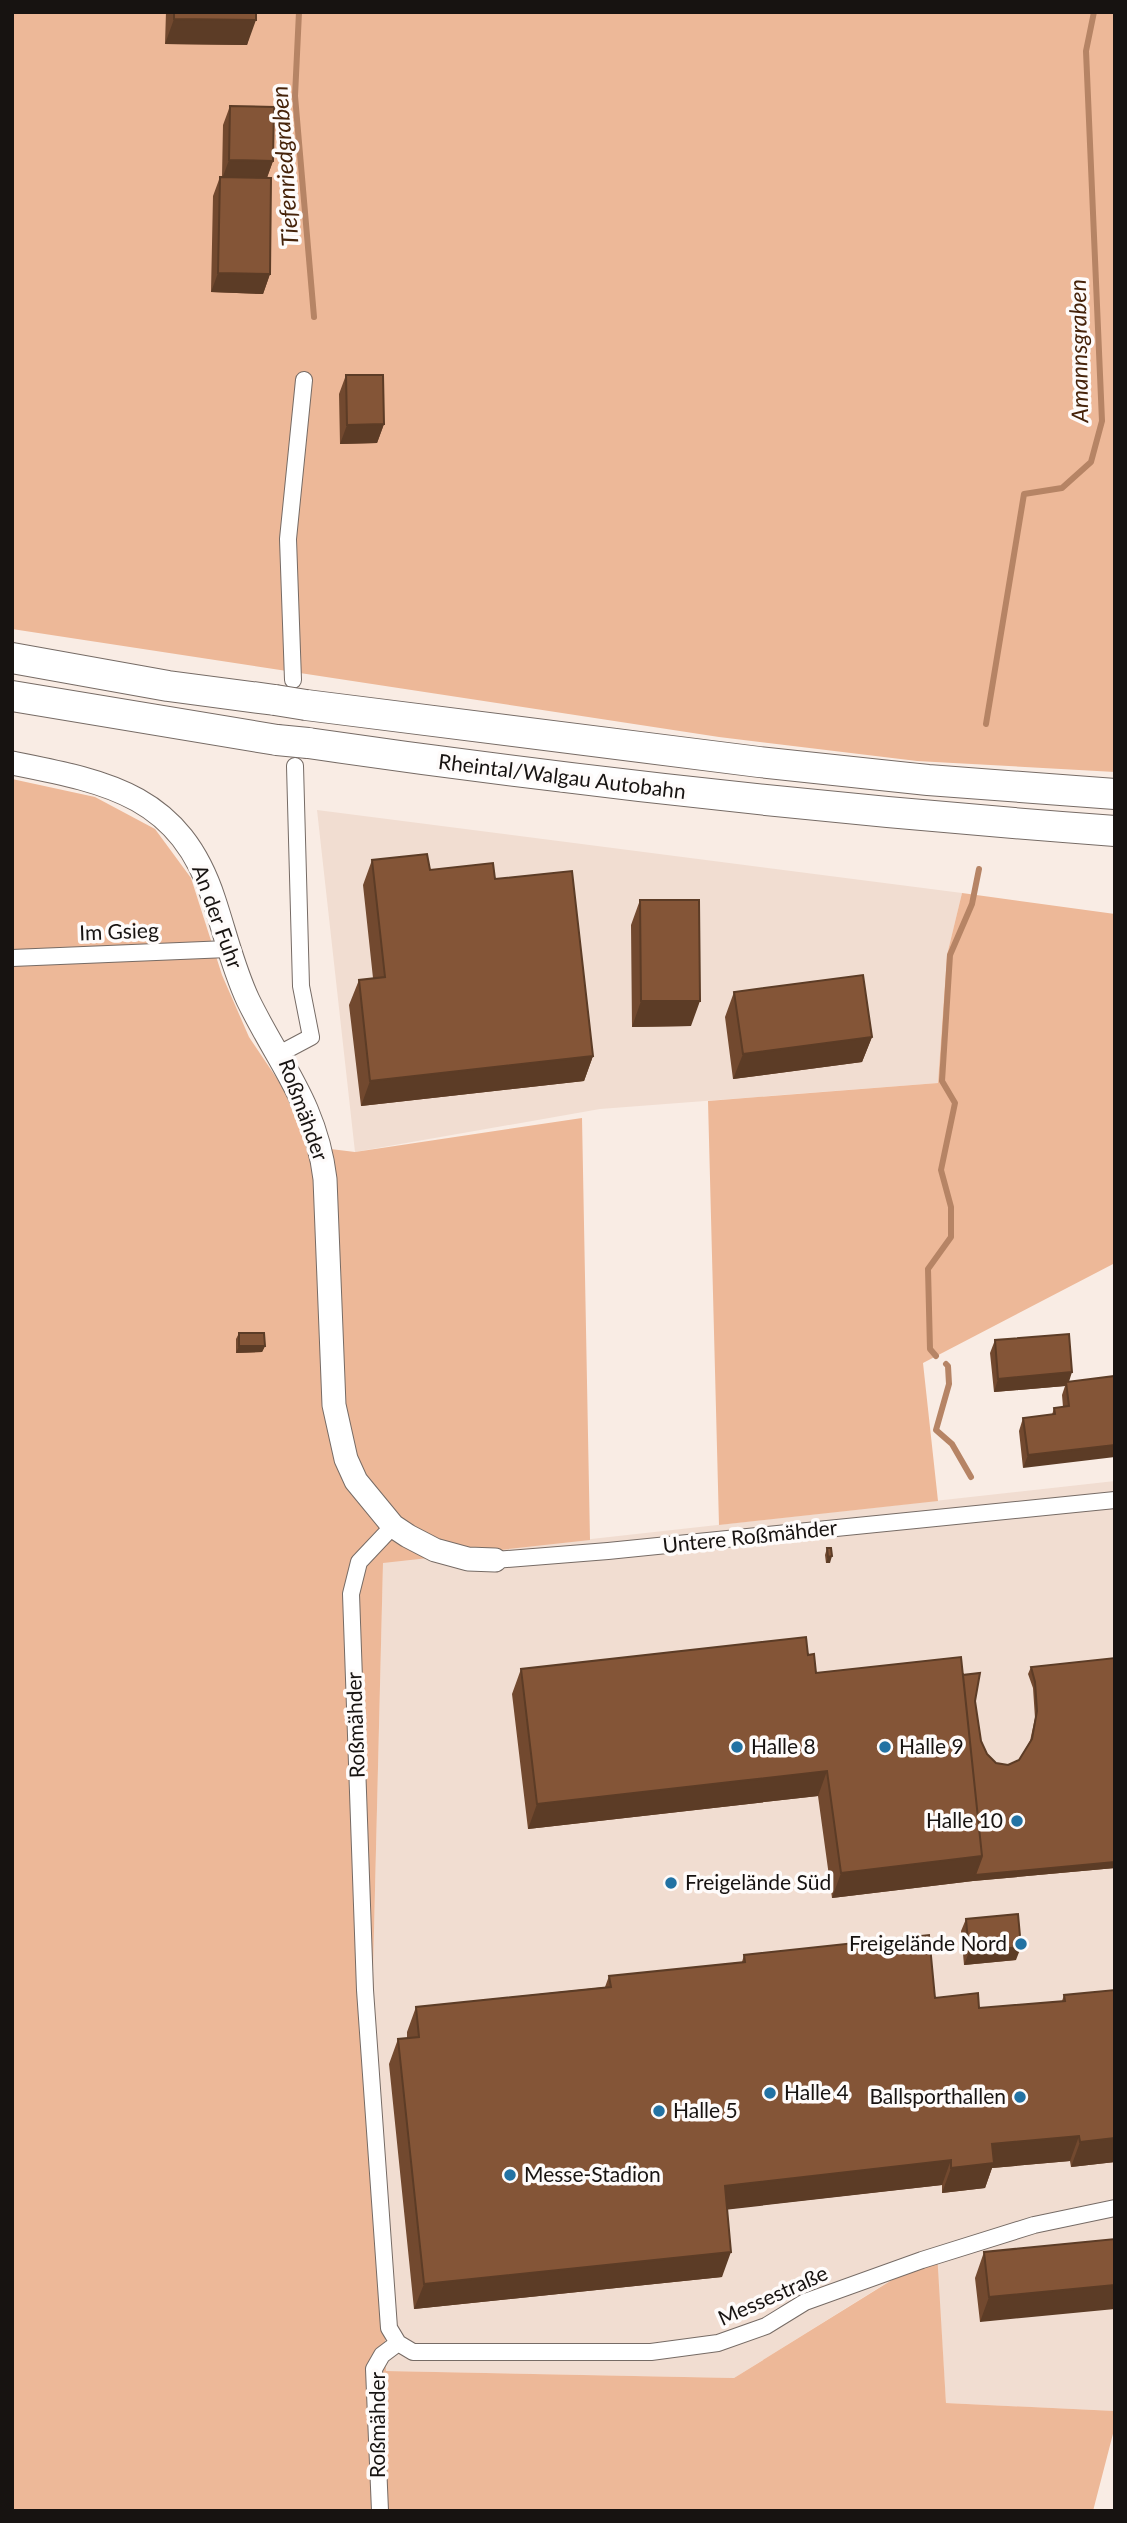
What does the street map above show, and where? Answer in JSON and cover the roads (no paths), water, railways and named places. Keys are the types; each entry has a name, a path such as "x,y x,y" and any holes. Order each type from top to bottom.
{"highway":[{"name":"Rheintal/Walgau Autobahn","path":"12,659 168,686 291,695 759,762 928,780 1115,794"},
{"name":"Rheintal/Walgau Autobahn","path":"12,696 277,740 301,755 452,764 684,792 919,816 1115,831"}],"main road":[{"name":"An der Fuhr","path":"12,763 90,779 117,789 148,806 170,823 187,843 200,865 214,898 228,949 248,1000 279,1054"},
{"name":"Roßmähder","path":"279,1054 303,1100 322,1151 334,1405 346,1460 356,1480 393,1526"},
{"name":"Untere Roßmähder","path":"393,1526 435,1550 468,1559 495,1560"}],"street":[{"path":"291,695 288,539 304,380"},
{"name":"Roßmähder","path":"279,1054 312,1037 301,986 301,755"},
{"name":"Im Gsieg","path":"12,958 228,949"},
{"name":"Untere Roßmähder","path":"495,1560 1115,1500"},
{"name":"Roßmähder","path":"380,2511 374,2369 382,2355 398,2343 389,2328 365,1990 351,1594 359,1562 393,1526"},
{"name":"Messestraße","path":"398,2343 413,2352 651,2352 718,2343 766,2326 806,2302 922,2260 1034,2225 1115,2208"}],"waterway":[{"name":"Tiefenriedgraben","path":"299,12 295,96 314,317"},
{"name":"Amannsgraben","path":"986,724 1024,494 1062,488 1091,462 1102,421 1086,51 1094,12"},
{"path":"936,1356 930,1349 928,1269 951,1237 951,1207 941,1170 955,1103 942,1081 950,955 972,904 979,869"},
{"path":"946,1364 949,1384 936,1430 952,1444 971,1477"}],"place":[{"name":"Halle 8","path":"737,1747"},
{"name":"Halle 9","path":"885,1747"},
{"name":"Halle 10","path":"1017,1821"},
{"name":"Freigelände Süd","path":"671,1883"},
{"name":"Freigelände Nord","path":"1021,1944"},
{"name":"Halle 4","path":"770,2093"},
{"name":"Ballsporthallen","path":"1020,2097"},
{"name":"Halle 5","path":"659,2111"},
{"name":"Messe-Stadion","path":"510,2175"}]}
